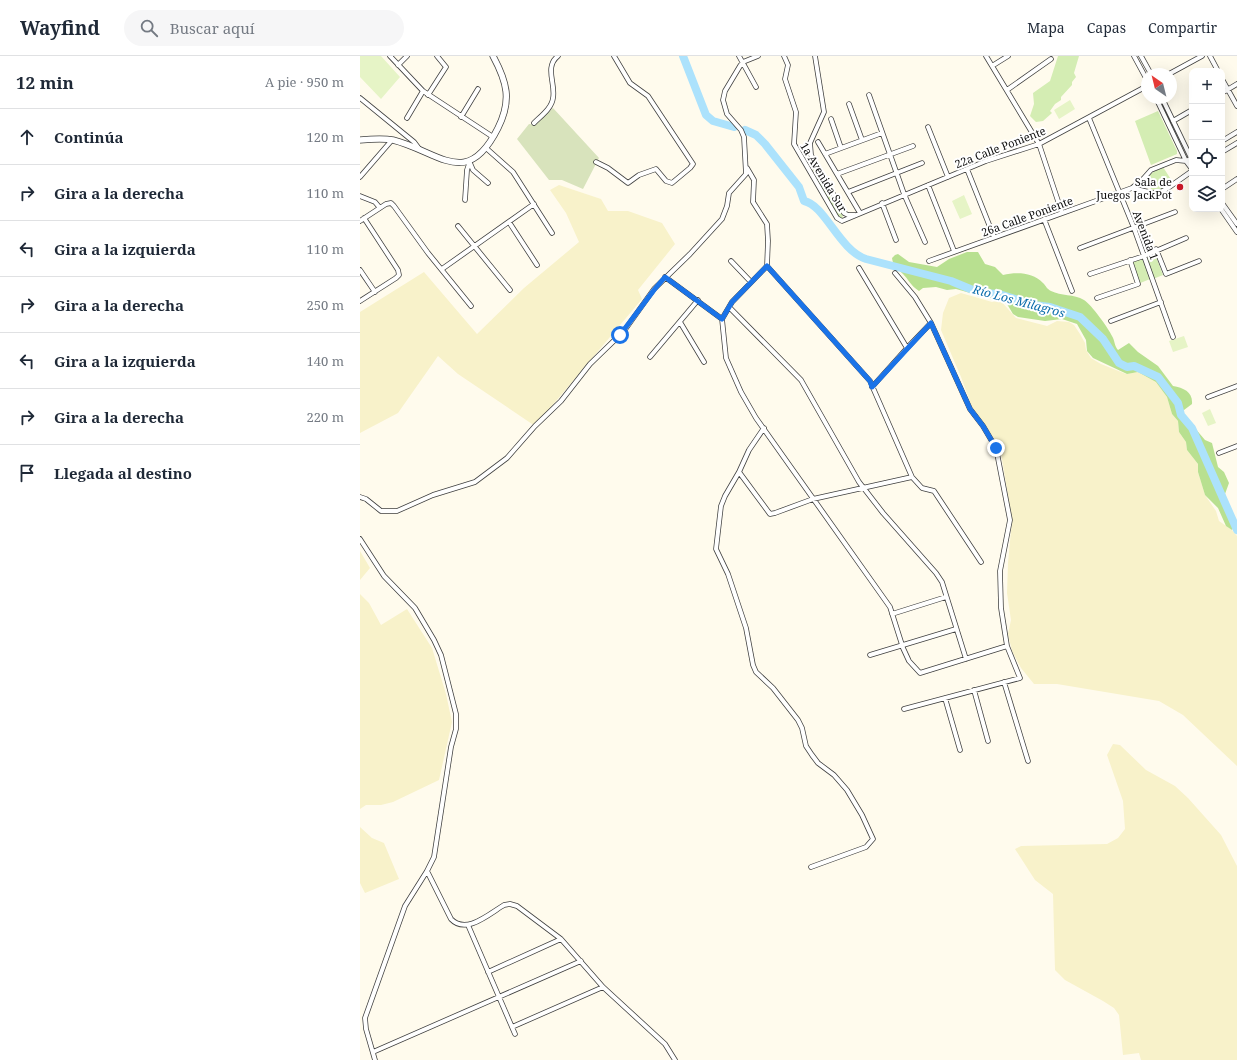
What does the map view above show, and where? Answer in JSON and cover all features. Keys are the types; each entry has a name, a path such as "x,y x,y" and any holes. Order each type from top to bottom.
{"street":[{"path":"390,56 423,91 493,137"},
{"path":"398,65 407,56"},
{"path":"428,94 446,67 437,56"},
{"path":"360,140 392,140 447,162 470,162 482,153 493,137 503,117 507,103 505,82 493,56"},
{"path":"534,123 551,104 554,97 551,70 552,62 558,56"},
{"path":"596,162 608,168 628,183 639,175 656,169 666,181 672,183 693,164 648,96 630,83 614,56"},
{"path":"739,56 756,87"},
{"path":"758,56 743,62 725,91 722,100 727,114 743,134 747,168 754,180 753,202 767,224 768,240 767,266 728,307 722,319 726,358 742,392 764,428 890,607 902,645 909,661 920,673 1007,646"},
{"name":"1a Avenida Sur","path":"784,56 788,65 785,79 796,112 794,144 837,218 842,221 855,215"},
{"path":"815,56 824,112 809,148 811,155 844,213 855,215"},
{"path":"986,56 1039,144 1062,213"},
{"path":"992,66 1008,56"},
{"path":"1134,56 1141,69"},
{"path":"1141,56 1148,68"},
{"path":"1177,70 1202,56"},
{"path":"1210,56 1216,68"},
{"path":"1007,90 1051,59"},
{"path":"1225,84 1237,106"},
{"path":"1225,92 1237,84"},
{"path":"461,117 478,89"},
{"name":"22a Calle Poniente","path":"855,215 967,169 1039,144 1141,89"},
{"path":"407,118 423,91"},
{"path":"869,95 904,194 925,242"},
{"path":"360,98 414,142 420,150"},
{"path":"849,104 862,140"},
{"path":"1159,104 1189,166"},
{"path":"1165,104 1189,153"},
{"path":"1173,121 1189,112"},
{"name":"Avenida 1","path":"1089,118 1134,228 1173,337"},
{"path":"831,119 841,148"},
{"path":"928,127 948,177"},
{"path":"1224,140 1237,132"},
{"path":"825,154 882,133"},
{"path":"360,177 392,140"},
{"path":"818,142 860,213"},
{"path":"1225,150 1237,143"},
{"path":"837,174 913,146"},
{"path":"486,148 513,172 552,233"},
{"name":"26a Calle Poniente","path":"928,261 1132,188 1155,168 1176,160 1189,160"},
{"path":"470,162 488,183"},
{"path":"465,200 467,170 470,162"},
{"path":"848,192 922,163"},
{"path":"360,497 366,499 381,511 401,511 433,495 470,484 502,462 535,426 561,401 590,364 624,331 665,277 690,254 722,219 727,206 729,193 743,178 747,168"},
{"path":"967,169 994,237"},
{"path":"1132,188 1156,194 1163,191 1189,172"},
{"path":"1143,179 1144,186 1150,192"},
{"path":"1225,186 1237,179"},
{"path":"928,185 954,251"},
{"path":"360,196 375,202 380,208"},
{"path":"360,301 399,275 398,270 362,220 380,208 391,203 471,306"},
{"path":"882,203 896,240"},
{"path":"442,269 534,204"},
{"path":"1225,207 1237,224"},
{"path":"1080,248 1175,212"},
{"path":"1223,212 1237,232"},
{"path":"842,221 844,213"},
{"path":"1044,219 1072,291"},
{"path":"509,222 537,265"},
{"path":"458,226 510,290"},
{"path":"1090,274 1144,256 1186,238"},
{"path":"1156,250 1166,274 1199,261"},
{"path":"1097,298 1138,284 1130,260"},
{"path":"732,261 751,282"},
{"path":"767,266 870,381 912,477 922,488 934,491 981,562"},
{"path":"858,268 907,348"},
{"path":"360,270 375,292"},
{"path":"895,273 915,297 931,323 970,409 983,426 996,448 1010,520 1000,571 1001,608 1007,646 1020,678 904,709"},
{"path":"665,277 722,319"},
{"path":"650,357 698,300"},
{"path":"1111,321 1161,302"},
{"path":"728,307 802,380 863,487 882,513 936,572 942,582 966,659"},
{"path":"680,322 704,362"},
{"path":"872,387 931,323"},
{"path":"1208,398 1237,386"},
{"path":"764,428 749,450 721,506 716,549 728,574 746,628 753,665 756,672 773,688 798,720 802,728 806,746 818,763 834,775 847,790 862,814 873,839 866,847 811,867"},
{"path":"1219,453 1237,446"},
{"path":"739,472 770,514 775,514 813,499 912,477"},
{"path":"360,539 384,576 415,608 434,640 441,654 456,714 456,728 450,752 434,857 427,872 404,906 368,1006 365,1023 375,1059"},
{"path":"892,614 946,597"},
{"path":"870,655 956,629"},
{"path":"1004,682 1028,761"},
{"path":"974,690 988,741"},
{"path":"945,698 960,750"},
{"path":"427,872 451,919 456,924 468,925 504,905 510,904 517,906 561,939 603,986 664,1044 675,1060"},
{"path":"468,925 515,1034"},
{"path":"488,972 561,939"},
{"path":"373,1052 580,961"},
{"path":"512,1027 603,986"}],"shaded area":[{"path":"559,185 601,199 608,211 628,211 662,223 675,244 638,290 642,299 535,426 458,374 438,356 398,413 360,433 360,312 424,272 477,334 524,288 579,242 566,213 550,190"},
{"path":"961,293 992,302 1000,300 1016,318 1047,326 1057,321 1069,322 1074,325 1080,334 1085,343 1086,350 1091,358 1101,364 1126,374 1138,372 1147,376 1156,381 1167,397 1172,414 1178,421 1179,432 1186,442 1187,450 1198,464 1198,472 1205,495 1216,511 1219,521 1232,530 1237,536 1237,766 1183,715 1159,701 1057,684 1034,684 1021,668 1012,651 1008,634 1011,620 1007,593 1012,520 1000,447 972,407 941,330 943,313 949,298"},
{"path":"360,551 370,568 360,580"},
{"path":"360,594 369,603 381,625 407,609 432,648 446,694 452,722 439,780 393,802 381,805 366,805 360,809"},
{"path":"1113,744 1120,745 1146,770 1175,786 1188,798 1221,835 1237,866 1237,1060 1141,1060 1139,1053 1123,1055 1119,1015 1114,1008 1065,980 1055,970 1053,894 1035,880 1015,849 1021,846 1107,844 1118,838 1125,829 1123,801 1107,755"},
{"path":"360,827 372,838 384,843 399,879 365,893 360,883"}],"green space":[{"path":"360,56 381,56 400,77 381,99 360,77"},
{"path":"1058,56 1079,56 1074,73 1076,77 1072,82 1072,85 1061,97 1061,100 1055,104 1050,111 1052,113 1043,121 1036,122 1030,116 1034,104 1033,93 1050,81"},
{"path":"1070,100 1075,109 1059,119 1054,110"},
{"path":"553,108 599,158 583,189 562,180 549,180 517,139 529,124 535,125"},
{"path":"1158,111 1177,151 1177,154 1151,165 1135,121"},
{"path":"811,159 842,213 843,219 837,217 815,178 817,176 808,162"},
{"path":"1163,167 1172,181 1163,189 1153,191 1147,184 1147,178 1154,171"},
{"path":"964,195 972,214 960,219 952,201"},
{"path":"1154,251 1163,275 1153,279 1144,256"},
{"path":"967,252 978,252 985,264 995,267 1003,275 1019,273 1029,275 1039,279 1051,291 1084,300 1095,311 1107,328 1118,350 1129,343 1138,352 1158,366 1173,386 1187,391 1191,396 1192,404 1184,410 1183,414 1205,440 1212,443 1218,467 1224,472 1229,483 1225,494 1236,523 1232,530 1226,526 1218,508 1205,495 1198,472 1198,464 1187,450 1186,442 1179,432 1178,421 1172,414 1167,397 1156,382 1138,372 1127,374 1093,358 1087,351 1086,340 1077,324 1062,319 1045,321 1018,317 1013,314 1007,304 996,298 988,298 956,289 947,290 936,287 923,288 919,291 896,268 892,258 898,254 909,262 937,267 949,259"},
{"path":"1142,256 1150,279 1138,284 1130,260"},
{"path":"1184,336 1188,347 1173,352 1169,341"},
{"path":"1210,409 1216,423 1208,426 1202,413"}],"waterway":[{"name":"Río Los Milagros","path":"683,56 706,115 713,121 734,127"},
{"name":"Río Los Milagros","path":"745,130 756,135 765,144 799,187 804,201 812,204 819,210 840,238 856,254 866,259 951,281 980,293 999,294 1034,305 1050,307 1080,317 1103,339 1119,363 1127,367 1134,366 1158,377 1178,403 1181,415 1192,428 1237,530"}],"place":[{"name":"Sala de Juegos JackPot","path":"1180,187"}],"route":[{"path":"620,335 665,277 722,319 732,302 767,266 854,366 870,381 872,387 931,323 970,409 983,426 996,448"}]}
